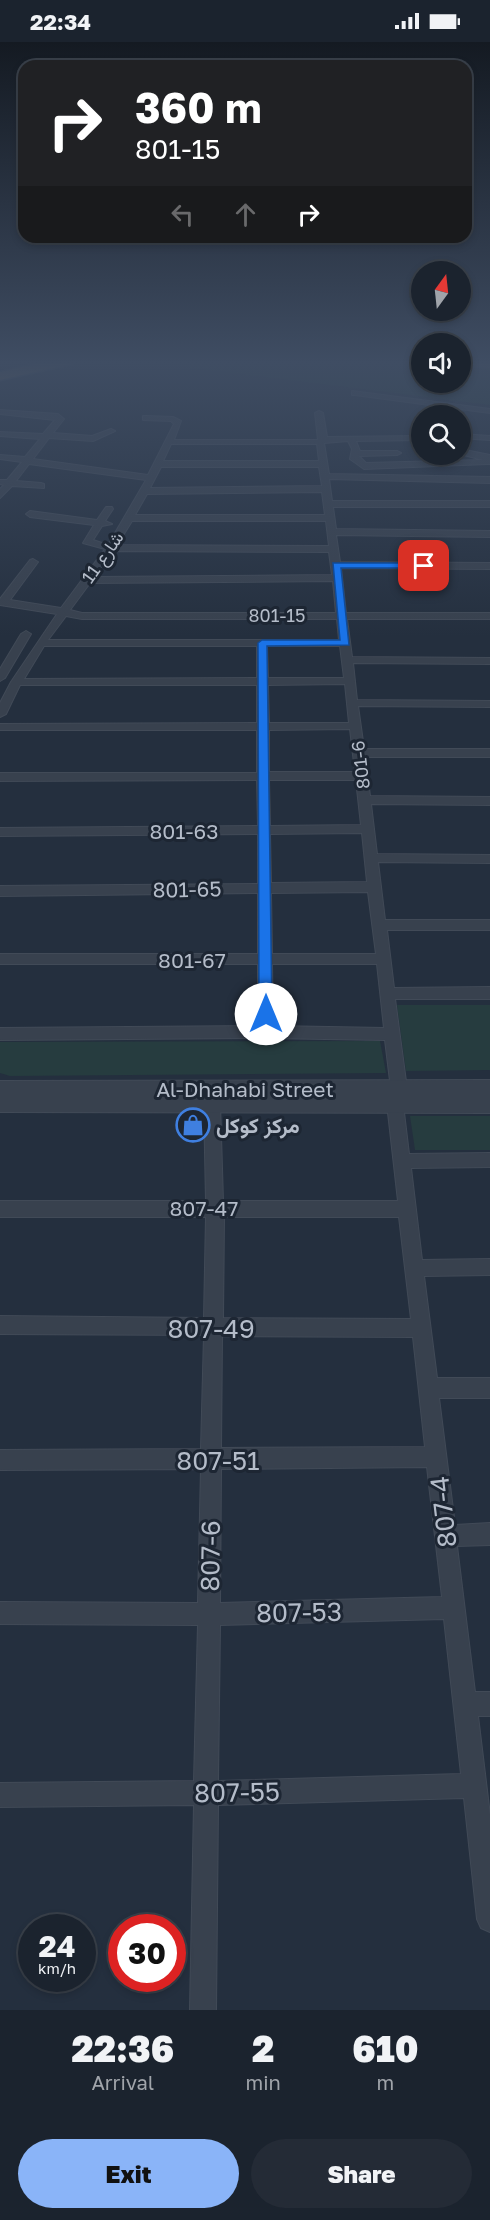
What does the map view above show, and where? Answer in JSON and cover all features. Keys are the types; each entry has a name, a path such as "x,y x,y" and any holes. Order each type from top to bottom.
{"street":[{"path":"0,495 5,483 33,453"},
{"name":"شارع 11","path":"0,714 16,682 41,643 111,548 163,453"},
{"name":"801-6","path":"322,453 375,887 397,1096"},
{"path":"397,453 354,454 354,459 364,466 434,465 487,462 489,457 471,453"},
{"path":"0,457 151,478"},
{"path":"158,464 325,476 490,480"},
{"path":"143,491 325,476"},
{"path":"5,483 41,486"},
{"path":"328,504 490,504"},
{"path":"109,509 88,543 111,548 334,549"},
{"path":"30,514 100,523 330,518"},
{"path":"332,532 490,534"},
{"path":"2,602 33,562"},
{"path":"86,580 490,566"},
{"name":"801-15","path":"2,602 36,606 82,616 490,615"},
{"path":"0,678 26,634"},
{"name":"801-15","path":"41,643 345,643"},
{"path":"262,643 266,1032"},
{"path":"347,660 490,662"},
{"path":"16,682 350,681"},
{"path":"352,704 490,704"},
{"path":"0,727 355,726"},
{"path":"358,753 490,753"},
{"path":"0,777 361,776"},
{"path":"364,800 490,801"},
{"name":"801-63","path":"0,831 368,829"},
{"path":"371,858 490,859"},
{"name":"801-65","path":"0,891 375,887"},
{"path":"379,925 490,925"},
{"name":"801-67","path":"0,959 383,959"},
{"path":"387,994 490,993"},
{"path":"0,1034 266,1032 392,1034"},
{"name":"Al-Dhahabi Street","path":"0,1103 212,1103 397,1096 490,1088"},
{"name":"Al-Dhahabi Street","path":"0,1089 397,1096 490,1104"},
{"name":"807-4","path":"397,1096 414,1268 490,1912"},
{"name":"807-6","path":"203,2010 215,1208 212,1103"},
{"path":"402,1161 490,1160"},
{"name":"807-47","path":"0,1209 408,1209"},
{"path":"414,1268 490,1267"},
{"name":"807-49","path":"0,1325 422,1328"},
{"path":"428,1388 490,1388"},
{"name":"807-51","path":"0,1460 436,1457"},
{"path":"445,1536 490,1534"},
{"name":"807-53","path":"0,1613 209,1614 454,1608"},
{"path":"465,1704 490,1704"},
{"name":"807-55","path":"0,1795 206,1793 474,1786"}],"green space":[{"path":"397,1005 490,1005 490,1070 406,1071"},
{"path":"380,1041 386,1073 10,1076 0,1073 0,1042"},
{"path":"410,1116 490,1116 490,1150 415,1150"}],"place":[{"name":"مركز كوكل","path":"193,1125"}],"route":[{"path":"266,1014 262,643 345,643 336,565 424,566"}]}
